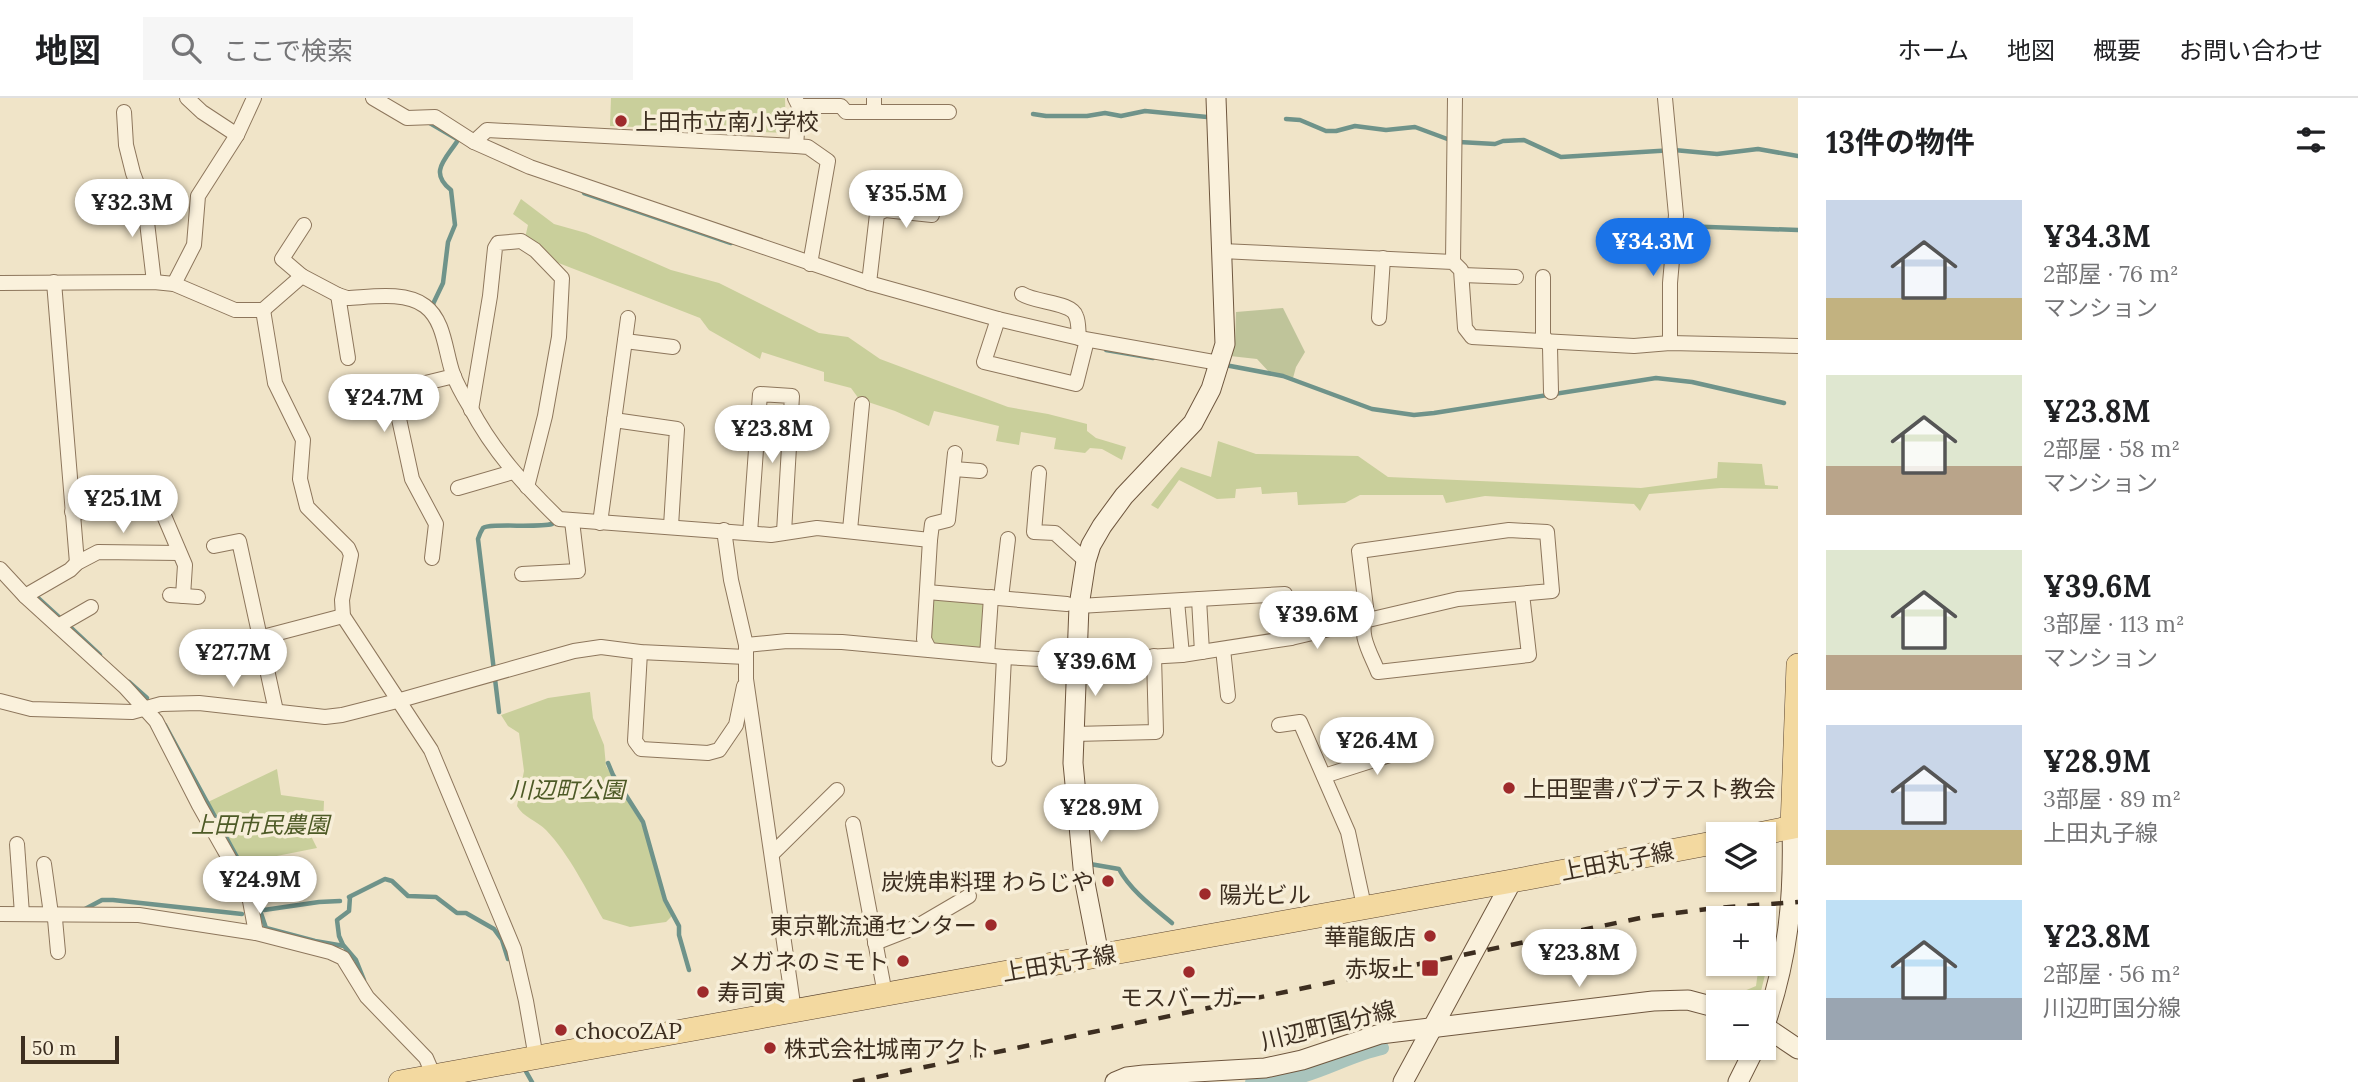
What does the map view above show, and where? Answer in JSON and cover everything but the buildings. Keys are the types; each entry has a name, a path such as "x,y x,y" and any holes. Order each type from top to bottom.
{"main road":[{"path":"1776,830 1795,826 1798,665"},
{"name":"上田丸子線","path":"400,1082 435,1079 691,1028 1706,844"}],"street":[{"path":"187,98 202,112 237,135"},
{"path":"174,284 194,245 198,197 237,135 254,98"},
{"path":"373,98 407,118 435,117 474,142 530,167 869,284 1083,339 1219,363"},
{"path":"1099,955 1084,878 1073,763 1076,661 1073,605 1096,535 1124,496 1193,423 1211,389 1225,344 1216,98"},
{"path":"1453,262 1455,98"},
{"path":"1665,98 1675,215 1670,283 1670,343"},
{"path":"796,146 797,102 841,106 846,112 874,105 949,113"},
{"path":"124,112 126,145 132,173 145,205 154,282"},
{"path":"474,142 487,130 808,147 828,161 810,264"},
{"path":"885,210 887,178"},
{"path":"869,284 877,214 885,210 932,215"},
{"path":"304,225 282,259 302,276 338,295 347,298 411,298 426,307 436,318 454,376 493,446 513,472 559,519 771,535 817,528 930,540"},
{"path":"471,410 495,248 498,243 521,241 535,250 562,278 559,337 545,416 527,487"},
{"path":"1222,251 1453,262 1461,270 1465,328 1472,337 1634,346 1670,343 1798,346"},
{"path":"1379,318 1383,258"},
{"path":"1462,275 1516,277"},
{"path":"0,283 174,284 235,310 263,310 302,276"},
{"path":"1544,277 1543,335 1550,347 1551,392"},
{"path":"54,282 77,563"},
{"path":"998,319 985,362 1076,384 1083,339 1076,313 1069,306 1031,300 1022,294"},
{"path":"338,295 348,358"},
{"path":"263,310 275,383 303,440 300,479 307,507 348,548 351,555 342,600 343,616 431,750 514,949 536,1058"},
{"path":"600,523 628,318"},
{"path":"625,341 673,347"},
{"path":"432,558 436,524 412,479 393,391 454,376"},
{"path":"750,533 760,394 792,396 784,532"},
{"path":"850,530 862,404"},
{"path":"614,419 677,429 671,526"},
{"path":"929,649 924,639 932,524 948,520 955,453"},
{"path":"954,469 980,471"},
{"path":"458,488 513,472"},
{"path":"1040,473 1034,532 1055,533 1086,561"},
{"path":"72,512 162,511 185,565 184,596"},
{"path":"522,574 578,571 572,521"},
{"path":"724,530 746,651 746,679 794,1011"},
{"path":"0,701 32,709 132,712 161,704 199,703 325,717 397,701 574,651 601,647 640,652 746,651 787,641 1076,661 1182,655 1291,638 1363,623 1458,599 1522,594 1552,592 1547,532 1509,530 1359,551 1367,615 1363,623 1363,633 1378,672 1529,655 1522,594"},
{"path":"987,655 1008,538"},
{"path":"214,545 239,541 276,711"},
{"path":"25,596 98,552 179,553"},
{"path":"0,569 156,721 243,883 250,901 256,933"},
{"path":"927,592 1073,605 1285,594 1291,638"},
{"path":"1199,599 1202,652"},
{"path":"1177,601 1182,655"},
{"path":"58,626 91,607"},
{"path":"259,638 343,616"},
{"path":"1223,649 1228,696"},
{"path":"640,652 635,741 641,749 708,753 719,750 736,725 746,679"},
{"path":"1074,734 1156,732 1154,656"},
{"path":"999,758 1004,657"},
{"path":"1279,725 1300,722 1348,832 1364,906"},
{"path":"1324,776 1418,746"},
{"path":"772,854 837,790"},
{"path":"853,824 885,994"},
{"path":"1776,990 1788,936 1792,902 1795,826"},
{"path":"17,844 22,914"},
{"path":"44,863 51,915 55,919 58,952"},
{"path":"1403,1082 1513,881"},
{"path":"875,943 916,926 969,896"},
{"path":"0,914 139,915 256,933 330,952 343,958 367,997 426,1058 435,1079"},
{"name":"川辺町国分線","path":"1115,1082 1144,1075 1285,1065 1380,1034 1435,1026 1653,1001 1688,1000 1706,1005"},
{"path":"1776,1035 1798,1049"},
{"path":"1738,1082 1749,1060"}],"green space":[{"path":"611,98 785,98 786,133 610,126"},
{"path":"521,199 554,224 586,233 671,270 719,283 819,333 848,337 880,359 1008,407 1087,424 1087,431 1096,438 1126,447 1122,460 1102,449 1090,448 1085,453 1054,449 1056,438 1021,432 1019,445 996,441 999,426 934,411 929,426 859,399 851,388 824,381 824,372 762,352 760,359 709,330 700,318 556,262 525,238 528,225 513,214"},
{"path":"1283,308 1305,352 1293,378 1270,373 1257,359 1230,356 1235,344 1236,312"},
{"path":"1218,441 1256,454 1358,456 1388,477 1641,488 1717,478 1718,462 1762,464 1765,485 1778,486 1778,489 1721,488 1649,494 1640,511 1634,504 1485,496 1446,503 1443,495 1360,495 1345,503 1298,505 1297,492 1262,494 1261,487 1236,489 1235,498 1217,499 1179,480 1158,509 1151,505 1181,467 1211,477"},
{"path":"932,598 984,599 985,641 980,647 936,644 930,638"},
{"name":"川辺町公園","path":"590,692 593,718 604,745 606,766 641,823 663,900 672,916 666,922 630,927 603,919 562,850 546,830 517,806 524,771 519,733 508,726 501,715 548,698"},
{"name":"上田市民農園","path":"277,769 281,795 324,801 323,826 301,824 309,832 317,848 242,863 208,802"},
{"path":"1757,976 1765,976 1761,990 1746,990 1756,986"}],"waterway":[{"path":"1033,114 1087,116 1105,113 1121,116 1145,111 1207,117"},
{"path":"1286,119 1300,120 1326,131 1355,126 1386,130 1415,127 1450,140"},
{"path":"428,122 457,139"},
{"path":"434,308 433,304 443,283 448,242 455,225 451,190 444,183 440,171 444,159 458,140"},
{"path":"1459,142 1495,144 1524,140 1561,157 1674,150 1717,154 1758,149 1798,156"},
{"path":"584,193 731,243"},
{"path":"1678,229 1680,226 1798,230"},
{"path":"1646,250 1670,238"},
{"path":"1106,350 1153,358"},
{"path":"1225,365 1283,376 1372,409 1414,415 1656,378 1692,382 1784,403"},
{"path":"499,712 478,539 483,528 487,527 552,524"},
{"path":"37,597 61,619"},
{"path":"68,625 100,655"},
{"path":"129,682 147,698"},
{"path":"165,725 250,881 266,928 344,946 356,960 364,980"},
{"path":"608,763 643,822 665,900 679,926 689,970"},
{"path":"1090,864 1119,869 1136,891 1172,923"},
{"path":"349,897 385,879 392,881 408,896 436,897 457,913 466,913 494,929 502,940 508,959"},
{"path":"343,945 337,920 349,911 350,897"},
{"path":"85,909 102,900 113,900 242,914"},
{"path":"264,910 340,901"},
{"path":"1252,1082 1296,1078 1382,1048"},
{"path":"524,1068 532,1082"}],"railway":[{"path":"853,1082 1645,917 1798,902"}],"place":[{"name":"上田市立南小学校","path":"621,121"},
{"name":"上田聖書パブテスト教会","path":"1509,788"},
{"name":"炭焼串料理 わらじや","path":"1108,881"},
{"name":"陽光ビル","path":"1205,894"},
{"name":"東京靴流通センター","path":"991,925"},
{"name":"華龍飯店","path":"1430,936"},
{"name":"メガネのミモト","path":"903,961"},
{"name":"赤坂上","path":"1430,968"},
{"name":"モスバーガー","path":"1189,972"},
{"name":"寿司寅","path":"703,992"},
{"name":"chocoZAP","path":"561,1030"},
{"name":"株式会社城南アクト","path":"770,1048"}]}
